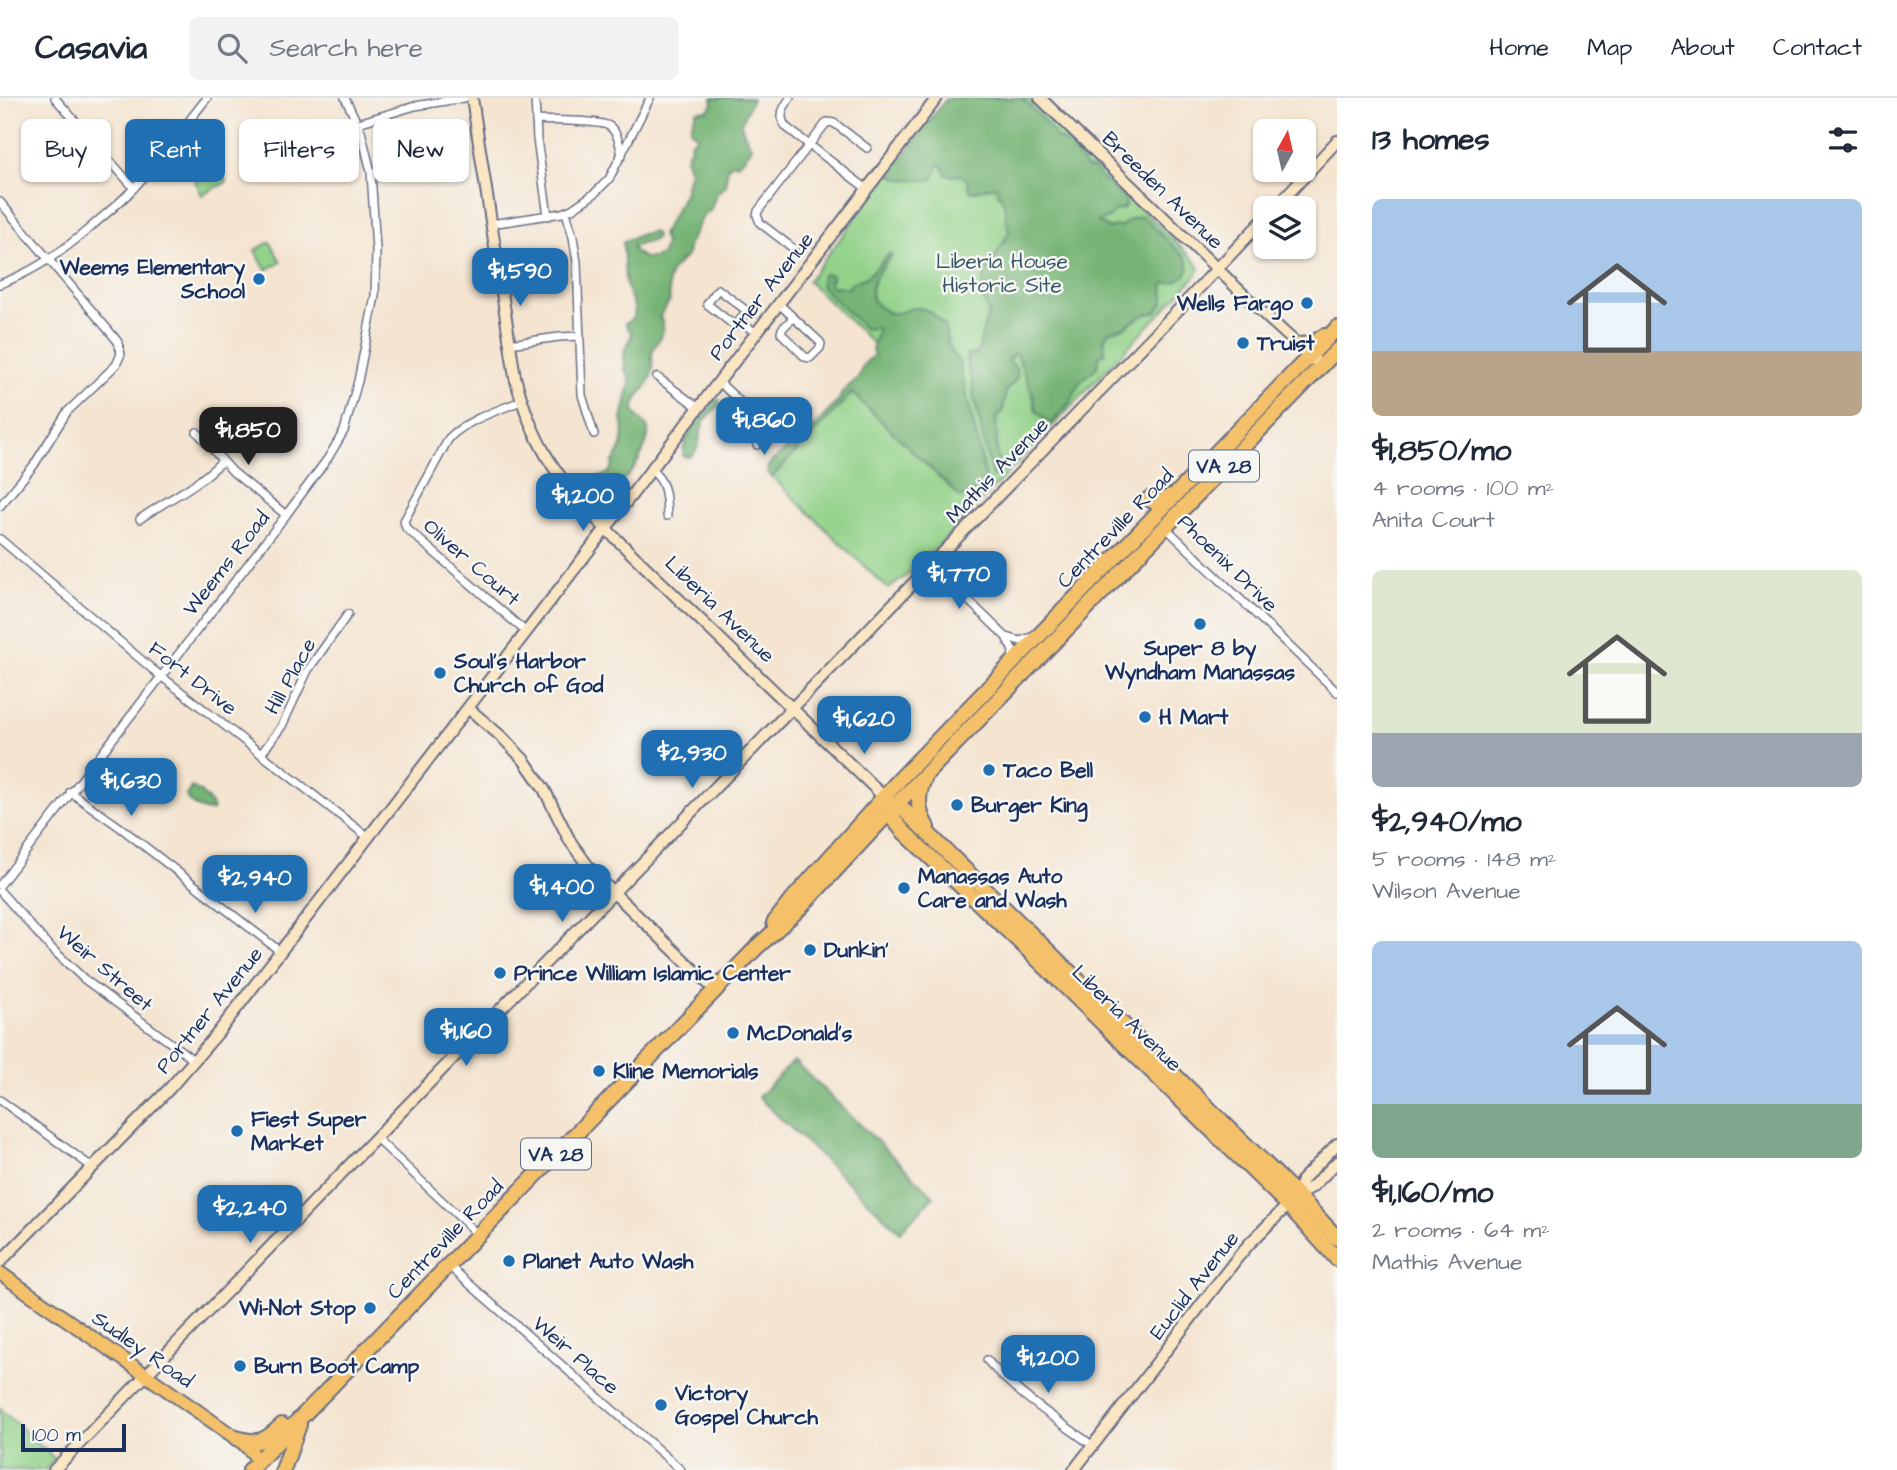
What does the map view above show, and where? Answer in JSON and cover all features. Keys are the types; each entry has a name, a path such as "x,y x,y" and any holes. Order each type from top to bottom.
{"highway":[{"path":"1298,345 1312,344 1337,328"},
{"name":"Centreville Road","path":"257,1467 304,1414 715,990 800,908 865,838 888,802 927,774 1160,522 1315,361 1337,328"},
{"name":"Centreville Road","path":"757,947 791,901 888,802 1047,628 1160,522 1179,492 1315,361 1337,350"},
{"path":"1149,499 1158,504 1179,492"},
{"path":"927,774 920,791 919,808 920,817 933,838"},
{"name":"Liberia Avenue","path":"888,802 892,818 904,832 1293,1200 1337,1238"},
{"name":"Liberia Avenue","path":"888,802 902,808 933,838 1293,1200 1337,1259"},
{"path":"865,838 886,828 898,828 904,832"},
{"path":"236,1438 253,1442 264,1440 309,1400 325,1393"},
{"path":"283,1470 292,1440 304,1414"}],"main road":[{"name":"Sudley Road","path":"0,1273 236,1438 249,1448 257,1467"}],"street":[{"path":"55,98 134,188"},
{"path":"61,106 68,98"},
{"path":"0,284 50,260 134,188 207,98"},
{"name":"Weems Road","path":"345,98 356,119"},
{"path":"359,123 401,109 464,98"},
{"name":"Liberia Avenue","path":"472,98 515,377 521,401 538,442 552,466 572,493 606,529 888,802"},
{"path":"535,98 548,216"},
{"path":"491,224 566,212 586,200 612,175 650,98"},
{"path":"790,98 782,112 782,121 786,127 867,189"},
{"name":"Breeden Avenue","path":"1040,98 1315,361"},
{"name":"Portner Avenue","path":"0,1262 195,1061 757,333 934,99"},
{"path":"536,120 607,125 615,134 622,156"},
{"path":"794,249 760,223 757,213 827,122 831,121 867,148"},
{"name":"Weems Road","path":"0,885 286,514 328,458 344,431 358,381 375,296 373,192 366,149 359,126"},
{"path":"1286,196 1337,141"},
{"path":"0,202 115,338 121,354 116,365 67,412 34,465 0,506"},
{"path":"566,212 577,262 582,395 594,434"},
{"name":"Mathis Avenue","path":"54,1470 1253,231"},
{"path":"718,289 747,311 740,320 735,326 706,304 718,289"},
{"path":"779,304 821,344 809,359 781,333 793,318"},
{"path":"740,320 757,333"},
{"path":"509,344 580,336"},
{"path":"657,377 699,408"},
{"path":"719,382 752,413"},
{"name":"Oliver Court","path":"521,401 470,422 454,434 404,521 406,528 526,632"},
{"path":"197,432 243,481 286,514"},
{"path":"140,519 193,487 222,461"},
{"path":"651,470 664,484 667,516"},
{"name":"Phoenix Drive","path":"1160,522 1337,692"},
{"name":"Fort Drive","path":"0,539 161,676 369,838"},
{"path":"932,565 1006,637 1013,651 1012,665"},
{"name":"Hill Place","path":"261,754 282,726 308,670 348,614"},
{"path":"1006,637 1024,640 1047,628"},
{"path":"468,708 524,760 539,780 576,850 593,873 715,990"},
{"path":"71,792 281,952"},
{"name":"Weir Street","path":"0,891 55,952 84,979 195,1061"},
{"path":"0,1100 92,1167"},
{"path":"376,1138 478,1235"},
{"name":"Euclid Avenue","path":"1293,1200 1303,1180 1337,1143"},
{"name":"Euclid Avenue","path":"1074,1470 1238,1257 1293,1200 1312,1187 1337,1162"},
{"name":"Weir Place","path":"449,1265 681,1470"},
{"path":"987,1360 1021,1392 1093,1446"}],"green space":[{"path":"712,98 752,98 742,123 743,131 752,147 737,164 732,163 728,167 725,185 716,195 710,211 704,214 688,246 687,255 672,270 668,281 670,301 660,315 663,331 652,351 652,373 634,408 634,412 648,430 643,451 630,473 621,481 612,484 598,482 595,481 597,477 607,474 621,447 624,435 622,419 630,383 625,370 624,352 632,334 625,324 634,317 635,310 625,281 623,242 653,232 656,235 654,240 632,247 645,258 662,254 665,243 662,235 684,194 690,170 686,158 690,143 697,135 691,131 691,125 697,111 708,110 713,104"},
{"name":"Liberia House Historic Site","path":"947,98 1027,98 1200,268 1196,276 916,569 888,589 772,477 886,356 808,281"},
{"path":"947,98 1022,98 1057,138 1068,143 1086,168 1094,169 1125,199 1126,206 1098,222 1107,229 1120,227 1131,219 1142,216 1188,263 1184,276 1163,286 1164,302 1156,312 1143,315 1125,327 1108,332 1104,341 1105,354 1100,354 1097,367 1079,383 1071,401 1052,423 1036,411 1018,356 1015,353 1008,360 1016,368 1017,378 1006,391 1003,410 996,419 998,472 993,477 973,393 967,354 976,355 980,345 989,313 982,297 984,276 1009,232 1004,203 995,186 971,192 967,180 961,175 946,174 942,165 938,165 931,180 900,179 889,174"},
{"path":"225,178 227,182 202,195 196,182 225,182"},
{"path":"270,242 281,262 266,270 255,250"},
{"path":"890,253 892,255 872,285 872,298 890,313 918,308 933,314 945,326 949,346 959,363 987,482 961,498 852,393 772,477 768,473 767,468 771,462 810,431 839,400 842,392 858,378 864,364 874,355 872,349 878,329 865,329 825,290 821,285 822,276 832,275 829,281 833,288 848,288 853,282 867,277"},
{"path":"718,399 720,403 705,420 697,449 690,457 684,457 683,451 688,436"},
{"path":"191,787 205,796 213,810 201,809 190,802 186,796"},
{"path":"794,1061 934,1196 900,1232 758,1097"},
{"path":"0,1409 55,1459 45,1470 0,1470"}],"place":[{"name":"Weems Elementary School","path":"259,279"},
{"name":"Wells Fargo","path":"1307,303"},
{"name":"Truist","path":"1243,343"},
{"name":"Super 8 by Wyndham Manassas","path":"1200,624"},
{"name":"Soul's Harbor Church of God","path":"440,673"},
{"name":"H Mart","path":"1145,717"},
{"name":"Taco Bell","path":"989,770"},
{"name":"Burger King","path":"957,805"},
{"name":"Manassas Auto Care and Wash","path":"904,888"},
{"name":"Dunkin'","path":"810,950"},
{"name":"Prince William Islamic Center","path":"500,973"},
{"name":"McDonald's","path":"733,1033"},
{"name":"Kline Memorials","path":"599,1071"},
{"name":"Fiest Super Market","path":"237,1131"},
{"name":"Planet Auto Wash","path":"509,1261"},
{"name":"Wi-Not Stop","path":"370,1308"},
{"name":"Burn Boot Camp","path":"240,1366"},
{"name":"Victory Gospel Church","path":"661,1405"}]}
